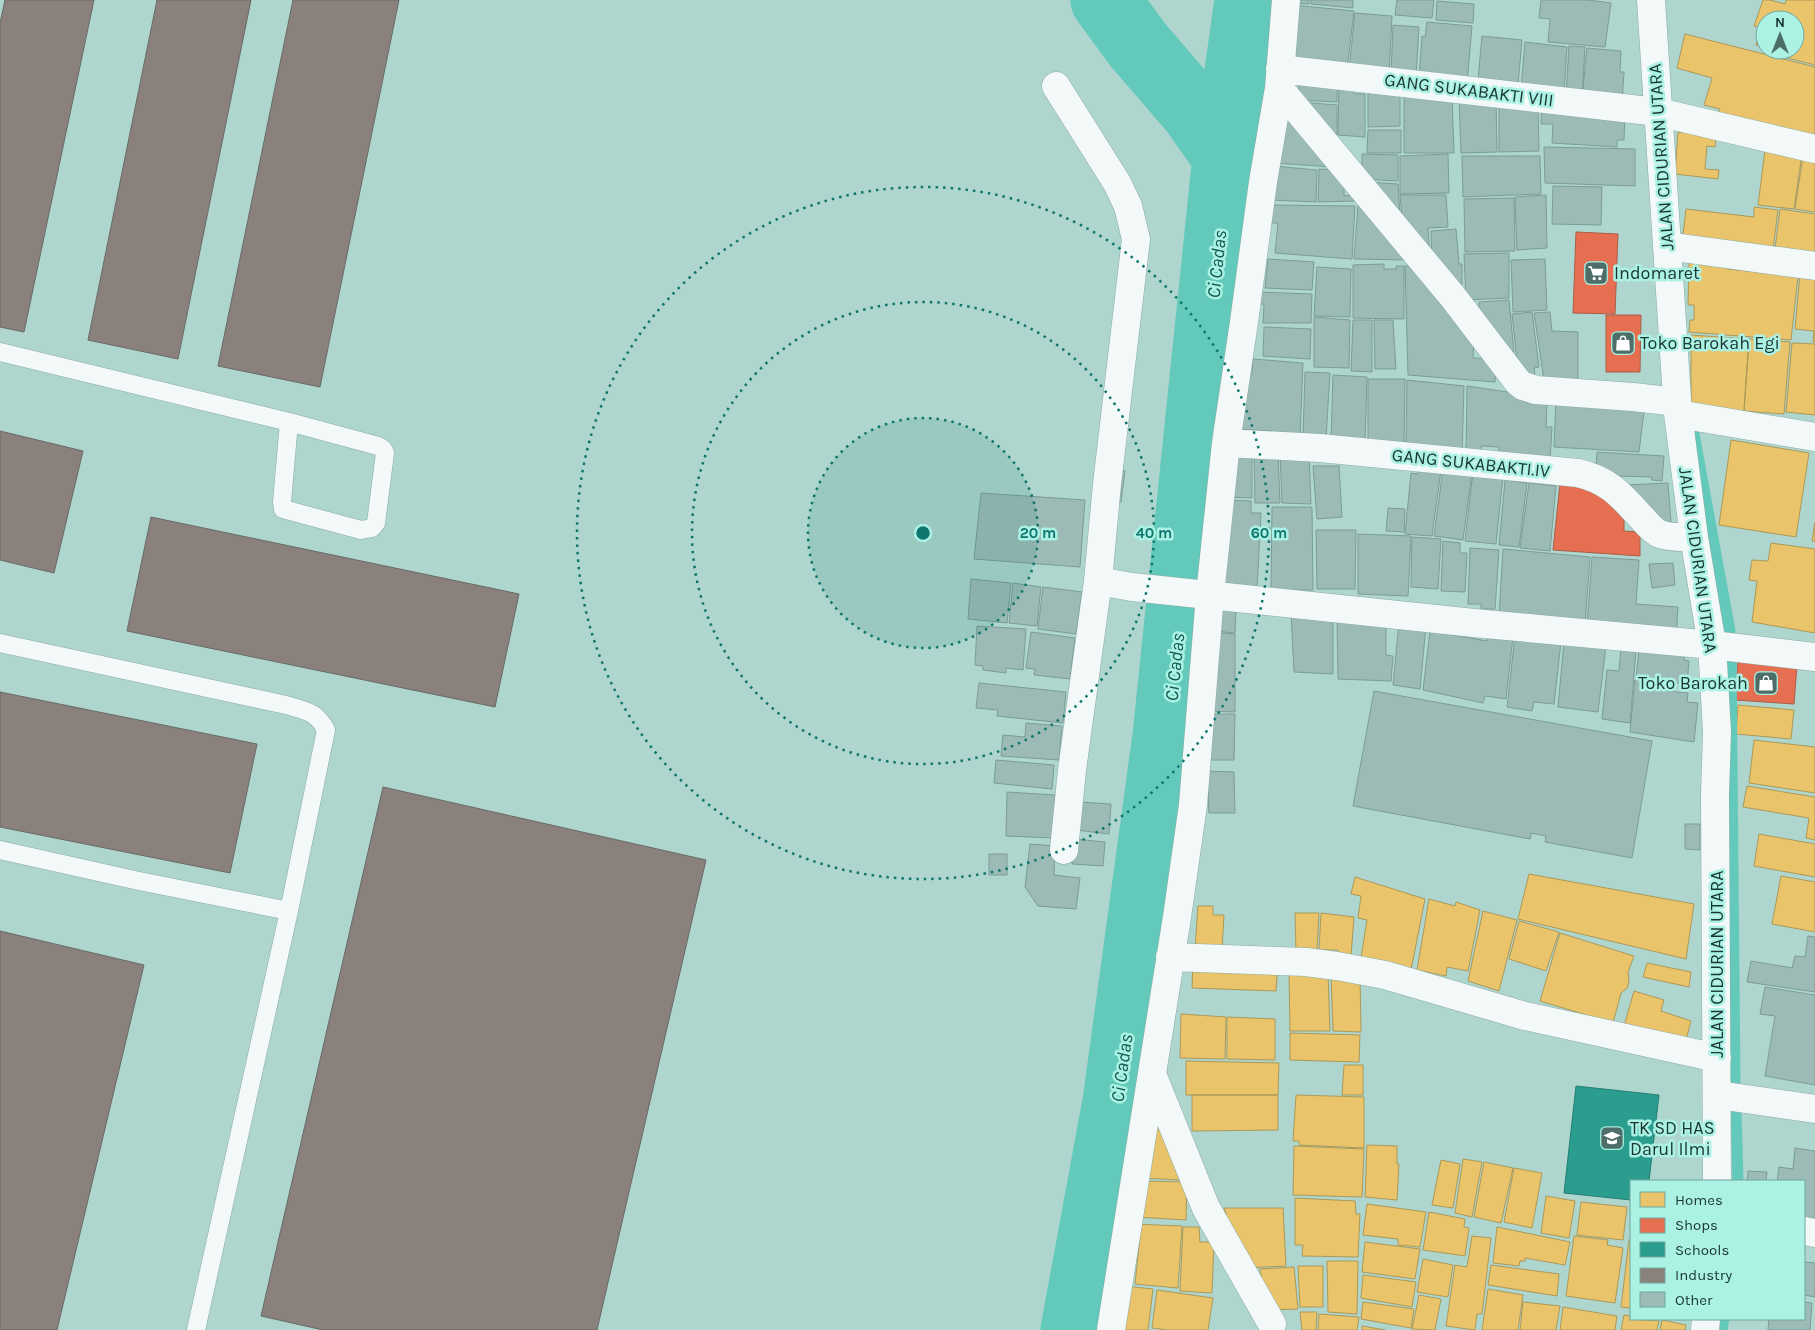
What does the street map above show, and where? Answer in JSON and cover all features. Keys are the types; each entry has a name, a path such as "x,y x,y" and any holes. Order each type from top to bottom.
{"street":[{"path":"1111,1330 1193,805 1197,594 1226,443 1263,182 1280,79 1286,0"},
{"name":"JALAN CIDURIAN UTARA","path":"1651,0 1678,408 1694,538 1712,645 1717,732 1717,1180"},
{"path":"1280,79 1518,382 1536,390 1633,397 1815,437"},
{"name":"GANG SUKABAKTI VIII","path":"1280,79 1658,112 1815,149"},
{"path":"1056,86 1117,183 1128,206 1136,239 1107,484 1098,581 1072,770 1064,850"},
{"path":"1667,246 1815,266"},
{"name":"GANG SUKABAKTI.IV","path":"1226,443 1320,448 1578,473 1592,476 1604,482 1624,498 1654,532 1669,536 1694,538"},
{"path":"1098,581 1132,587 1197,594 1815,657"},
{"path":"1170,958 1306,962 1337,966 1385,975 1525,1016 1717,1058"},
{"path":"1152,1074 1206,1208 1272,1324"},
{"path":"1718,1095 1815,1109"}],"lane":[{"path":"0,352 289,422 378,446 385,453 376,523 372,528 361,530 284,509 282,502 289,422"},
{"path":"0,643 286,705 313,713 326,730 289,911 196,1330"},
{"path":"0,850 139,881 289,911"}],"building: Homes":[{"path":"1763,0 1785,4 1786,0 1815,0 1815,65 1795,60 1805,60 1805,10 1760,10"},
{"path":"1685,34 1755,52 1755,60 1787,60 1815,67 1815,132 1813,140 1716,123 1720,109 1704,105 1712,78 1677,68"},
{"path":"1678,132 1716,135 1715,147 1707,146 1705,169 1719,170 1718,179 1675,174"},
{"path":"1765,150 1802,154 1794,209 1758,205"},
{"path":"1803,156 1815,158 1815,212 1795,209"},
{"path":"1754,207 1778,210 1772,257 1682,244 1686,209 1754,217"},
{"path":"1780,209 1815,214 1815,261 1774,257"},
{"path":"1689,262 1728,263 1728,269 1798,276 1791,340 1689,332 1690,320 1694,320 1694,305 1688,305"},
{"path":"1800,274 1815,276 1815,342 1813,342 1814,331 1795,329"},
{"path":"1691,335 1749,339 1744,411 1691,406"},
{"path":"1749,339 1790,342 1784,414 1744,411"},
{"path":"1792,343 1815,344 1815,415 1786,412"},
{"path":"1731,440 1809,453 1796,537 1719,525"},
{"path":"1815,522 1815,542 1812,541"},
{"path":"1771,543 1815,549 1815,633 1752,622 1757,581 1749,580 1752,560 1768,561"},
{"path":"1738,705 1794,710 1791,739 1736,734"},
{"path":"1754,740 1815,747 1815,793 1749,783"},
{"path":"1747,786 1815,797 1815,840 1806,838 1809,818 1743,807"},
{"path":"1759,834 1815,844 1815,877 1754,866"},
{"path":"1529,874 1694,904 1686,959 1518,919"},
{"path":"1781,876 1815,882 1815,932 1772,924"},
{"path":"1355,877 1425,899 1411,970 1361,957 1367,920 1358,918 1361,896 1351,894"},
{"path":"1429,899 1455,906 1456,902 1480,910 1468,971 1447,967 1446,976 1417,970"},
{"path":"1198,906 1213,906 1213,915 1224,915 1222,950 1195,949"},
{"path":"1483,911 1517,920 1499,991 1468,981"},
{"path":"1295,913 1319,913 1317,950 1296,950"},
{"path":"1321,913 1354,917 1351,956 1339,955 1338,950 1319,950"},
{"path":"1519,921 1559,932 1546,971 1509,959"},
{"path":"1560,933 1634,956 1628,972 1629,982 1627,988 1621,993 1613,1023 1540,1001"},
{"path":"1193,959 1278,963 1276,991 1192,988"},
{"path":"1647,963 1691,972 1689,987 1643,977"},
{"path":"1289,972 1328,972 1330,1031 1290,1031"},
{"path":"1331,973 1360,973 1361,1032 1333,1031"},
{"path":"1634,991 1664,1000 1661,1011 1691,1021 1685,1044 1624,1026"},
{"path":"1181,1014 1226,1017 1225,1059 1180,1058"},
{"path":"1227,1017 1275,1019 1275,1060 1227,1059"},
{"path":"1290,1033 1360,1035 1359,1062 1290,1060"},
{"path":"1186,1061 1279,1063 1278,1095 1186,1095"},
{"path":"1344,1065 1363,1065 1363,1095 1342,1095"},
{"path":"1192,1095 1278,1095 1278,1130 1192,1131"},
{"path":"1296,1095 1364,1097 1364,1148 1299,1145 1299,1141 1293,1141"},
{"path":"1161,1124 1180,1180 1141,1178 1148,1125"},
{"path":"1367,1145 1397,1146 1397,1164 1399,1164 1397,1200 1365,1197"},
{"path":"1294,1146 1364,1149 1362,1197 1293,1195"},
{"path":"1463,1159 1482,1162 1472,1217 1455,1213"},
{"path":"1441,1160 1460,1164 1453,1208 1432,1205"},
{"path":"1484,1162 1513,1168 1501,1223 1474,1217"},
{"path":"1514,1168 1542,1173 1532,1228 1504,1222"},
{"path":"1138,1181 1187,1182 1186,1220 1136,1217"},
{"path":"1546,1196 1575,1201 1569,1238 1541,1233"},
{"path":"1295,1198 1355,1201 1356,1214 1360,1214 1358,1257 1302,1256 1303,1245 1295,1245"},
{"path":"1581,1202 1627,1207 1623,1240 1577,1235"},
{"path":"1367,1204 1426,1212 1420,1247 1398,1245 1398,1239 1363,1235"},
{"path":"1224,1208 1283,1208 1286,1266 1244,1268"},
{"path":"1429,1212 1465,1219 1464,1227 1469,1228 1465,1256 1423,1250"},
{"path":"1132,1224 1182,1226 1178,1288 1135,1284 1140,1237 1132,1236"},
{"path":"1183,1227 1199,1227 1200,1242 1214,1242 1212,1293 1180,1291"},
{"path":"1497,1227 1570,1242 1565,1265 1525,1258 1525,1261 1520,1261 1519,1266 1493,1263"},
{"path":"1472,1236 1491,1238 1482,1314 1477,1314 1475,1330 1446,1326 1455,1265 1467,1267"},
{"path":"1574,1236 1608,1240 1607,1245 1623,1248 1615,1303 1566,1296"},
{"path":"1629,1240 1630,1240 1630,1308 1621,1307"},
{"path":"1365,1242 1420,1249 1415,1279 1362,1272"},
{"path":"1423,1259 1453,1265 1448,1297 1417,1292"},
{"path":"1327,1261 1358,1261 1357,1314 1328,1312"},
{"path":"1491,1265 1559,1274 1557,1296 1488,1285"},
{"path":"1298,1266 1323,1266 1323,1307 1300,1307"},
{"path":"1294,1267 1298,1309 1266,1310 1260,1269"},
{"path":"1363,1275 1416,1282 1412,1307 1361,1298"},
{"path":"1125,1286 1153,1289 1148,1330 1119,1330"},
{"path":"1488,1289 1523,1295 1518,1330 1482,1330"},
{"path":"1157,1290 1213,1298 1208,1330 1152,1328"},
{"path":"1419,1295 1441,1299 1435,1330 1412,1329"},
{"path":"1363,1302 1414,1309 1411,1328 1361,1319"},
{"path":"1523,1302 1560,1306 1556,1330 1520,1330"},
{"path":"1563,1307 1617,1316 1615,1330 1560,1330"},
{"path":"1300,1312 1317,1312 1316,1330 1302,1330"},
{"path":"1319,1314 1359,1317 1357,1330 1318,1330"},
{"path":"1624,1315 1630,1316 1630,1320 1659,1321 1657,1330 1621,1330"},
{"path":"1662,1320 1686,1325 1685,1330 1660,1330"},
{"path":"1362,1326 1385,1330 1362,1330"}],"building: Shops":[{"name":"Indomaret","path":"1576,232 1618,234 1615,314 1573,313"},
{"name":"Toko Barokah Egi","path":"1606,315 1641,315 1640,372 1606,372"},
{"path":"1560,483 1601,488 1624,518 1624,531 1640,532 1640,556 1553,550"},
{"name":"Toko Barokah","path":"1738,661 1797,665 1794,704 1735,700"}],"building: Schools":[{"name":"TK SD HAS Darul Ilmi","path":"1576,1086 1659,1095 1649,1180 1630,1180 1630,1200 1564,1193"}],"building: Industry":[{"path":"5,0 94,0 24,332 0,327 0,23"},
{"path":"157,0 251,0 178,359 88,340"},
{"path":"293,0 399,0 320,387 218,366"},
{"path":"0,431 83,451 54,573 0,560"},
{"path":"151,517 519,594 495,707 127,631"},
{"path":"0,692 257,744 230,873 0,827"},
{"path":"383,787 706,860 597,1330 323,1330 261,1316"},
{"path":"0,931 144,965 57,1330 0,1330"}],"building: Other":[{"path":"1292,0 1309,0 1309,4 1291,3"},
{"path":"1311,0 1353,0 1353,8 1311,4"},
{"path":"1397,0 1434,0 1432,18 1395,15"},
{"path":"1541,0 1588,0 1611,3 1605,47 1548,42 1550,19 1539,18"},
{"path":"1437,1 1474,4 1473,23 1436,20"},
{"path":"1293,5 1354,11 1347,70 1293,64"},
{"path":"1355,13 1392,16 1389,75 1349,70"},
{"path":"1427,22 1472,26 1467,84 1419,80 1422,36 1425,37"},
{"path":"1393,25 1419,27 1416,78 1391,75"},
{"path":"1482,36 1522,40 1518,84 1478,80"},
{"path":"1525,42 1567,47 1564,93 1521,89"},
{"path":"1569,46 1585,47 1582,98 1566,97"},
{"path":"1587,48 1621,51 1620,72 1624,72 1622,103 1582,99"},
{"path":"1300,75 1337,79 1337,102 1298,100"},
{"path":"1339,80 1354,80 1354,94 1365,94 1365,137 1338,135"},
{"path":"1368,90 1400,91 1400,126 1368,127"},
{"path":"1404,90 1452,96 1454,153 1404,153"},
{"path":"1459,98 1496,98 1497,152 1461,153"},
{"path":"1300,102 1337,105 1337,135 1323,135"},
{"path":"1499,102 1538,102 1539,151 1499,152"},
{"path":"1542,103 1625,114 1624,140 1617,140 1617,147 1552,143 1553,124 1541,124"},
{"path":"1288,112 1333,167 1274,163"},
{"path":"1368,130 1401,130 1401,153 1367,153"},
{"path":"1544,147 1635,149 1635,186 1545,183"},
{"path":"1362,154 1398,155 1398,181 1362,179"},
{"path":"1448,154 1449,193 1400,194 1400,156"},
{"path":"1462,156 1540,156 1541,194 1463,197"},
{"path":"1273,166 1317,170 1316,202 1270,200"},
{"path":"1319,169 1335,170 1349,188 1344,189 1344,196 1355,195 1356,201 1318,202"},
{"path":"1365,182 1398,184 1401,229"},
{"path":"1553,186 1602,187 1601,225 1552,224"},
{"path":"1400,195 1446,195 1448,227 1428,228 1430,259 1403,229"},
{"path":"1546,195 1547,248 1517,250 1515,197"},
{"path":"1514,198 1515,251 1465,252 1464,199"},
{"path":"1270,205 1355,206 1352,259 1275,253 1278,223 1268,223"},
{"path":"1358,206 1364,206 1407,260 1354,259"},
{"path":"1456,229 1459,264 1462,264 1462,285 1448,286 1432,259 1431,231"},
{"path":"1509,253 1509,298 1466,300 1464,254"},
{"path":"1268,259 1314,262 1312,290 1265,288"},
{"path":"1545,259 1547,310 1513,312 1511,260"},
{"path":"1384,264 1384,269 1396,269 1396,266 1404,266 1404,319 1353,318 1353,265"},
{"path":"1405,266 1412,266 1435,292 1439,303 1445,302 1450,317 1456,315 1474,336 1473,358 1496,359 1495,382 1408,375"},
{"path":"1317,267 1351,269 1350,317 1314,316"},
{"path":"1256,292 1312,294 1311,323 1263,323 1264,304 1256,304"},
{"path":"1509,300 1514,352 1508,354 1479,319 1479,302"},
{"path":"1532,312 1539,367 1534,368 1535,375 1523,375 1518,370 1512,314"},
{"path":"1550,312 1552,331 1578,332 1578,387 1545,387 1534,313"},
{"path":"1314,317 1350,320 1349,368 1314,367"},
{"path":"1353,320 1372,320 1372,372 1351,371"},
{"path":"1374,320 1393,320 1396,369 1375,369"},
{"path":"1264,327 1311,329 1310,359 1263,356"},
{"path":"1253,359 1303,363 1300,437 1282,436 1283,432 1240,429 1245,373 1252,374"},
{"path":"1305,372 1330,373 1326,439 1303,437"},
{"path":"1333,375 1367,377 1365,443 1331,442"},
{"path":"1368,379 1405,379 1404,447 1368,445"},
{"path":"1407,380 1464,386 1462,455 1406,443"},
{"path":"1467,386 1541,397 1547,401 1546,427 1552,427 1550,461 1499,460 1499,447 1481,446 1481,456 1466,455"},
{"path":"1556,398 1645,403 1639,452 1554,447"},
{"path":"1278,451 1280,503 1255,503 1254,452"},
{"path":"1280,451 1309,454 1311,504 1282,503"},
{"path":"1597,452 1664,456 1662,481 1652,480 1652,477 1615,476 1596,469"},
{"path":"1231,454 1252,454 1252,498 1229,497"},
{"path":"1313,466 1339,466 1342,517 1317,519"},
{"path":"1418,467 1441,470 1432,536 1405,534 1411,473 1418,474"},
{"path":"1443,469 1472,472 1463,540 1434,536"},
{"path":"1116,470 1125,471 1121,502 1111,501"},
{"path":"1473,472 1503,476 1496,544 1465,541"},
{"path":"1505,480 1527,483 1519,547 1499,545"},
{"path":"1529,483 1556,486 1550,551 1520,548"},
{"path":"1668,483 1671,522 1655,525 1624,485"},
{"path":"981,493 1085,500 1080,567 974,559"},
{"path":"1228,500 1251,501 1251,513 1261,513 1257,589 1225,585"},
{"path":"1272,507 1312,507 1313,590 1271,590"},
{"path":"1388,508 1405,509 1404,532 1386,531"},
{"path":"1316,530 1356,530 1355,589 1317,589"},
{"path":"1358,534 1411,536 1408,596 1358,594"},
{"path":"1412,537 1441,539 1438,589 1411,587"},
{"path":"1443,541 1460,543 1460,553 1467,553 1465,592 1441,591"},
{"path":"1470,548 1499,550 1495,609 1481,609 1481,604 1468,604"},
{"path":"1503,549 1590,557 1585,625 1499,617"},
{"path":"1592,557 1639,560 1636,604 1678,607 1676,637 1587,627"},
{"path":"1673,563 1675,585 1652,588 1649,564"},
{"path":"971,579 1011,583 1007,623 968,619"},
{"path":"1013,583 1041,587 1037,626 1009,623"},
{"path":"1043,587 1082,592 1076,634 1038,629"},
{"path":"1213,606 1236,606 1235,633 1213,631"},
{"path":"1291,613 1333,615 1333,674 1294,672"},
{"path":"1337,618 1386,621 1386,655 1393,656 1391,681 1338,679"},
{"path":"1399,623 1426,626 1420,689 1393,685"},
{"path":"977,626 1026,629 1023,670 1006,668 1006,673 983,670 983,666 975,665"},
{"path":"1430,631 1487,641 1488,633 1513,637 1506,699 1485,696 1483,703 1423,690"},
{"path":"1031,632 1075,638 1070,679 1034,675 1035,669 1026,668"},
{"path":"1215,633 1235,634 1235,712 1207,711"},
{"path":"1515,636 1561,642 1554,704 1534,702 1532,711 1507,707"},
{"path":"1564,642 1606,646 1598,712 1558,707"},
{"path":"1621,648 1636,650 1630,723 1602,719 1607,670 1619,671"},
{"path":"1639,650 1685,654 1684,660 1689,661 1687,684 1636,678"},
{"path":"1635,680 1666,684 1666,691 1688,693 1687,702 1698,703 1694,742 1630,732"},
{"path":"979,683 1066,692 1063,723 997,716 998,710 976,708"},
{"path":"1374,691 1652,741 1632,858 1545,842 1546,836 1531,833 1530,839 1353,806"},
{"path":"1207,714 1235,714 1234,760 1205,760"},
{"path":"1026,723 1062,726 1059,760 1001,756 1003,735 1025,737"},
{"path":"996,760 1054,765 1052,789 994,783"},
{"path":"1204,771 1234,772 1235,813 1209,813 1208,791"},
{"path":"1007,792 1055,795 1053,838 1006,836"},
{"path":"1078,802 1111,804 1109,834 1076,830"},
{"path":"1685,824 1700,824 1700,850 1685,849"},
{"path":"1074,839 1105,842 1103,866 1072,864"},
{"path":"1030,844 1055,846 1054,875 1080,878 1076,909 1038,906 1025,887"},
{"path":"989,854 1007,854 1007,875 989,875"},
{"path":"1808,936 1815,937 1815,992 1747,982 1751,961 1792,968 1795,956 1805,957"},
{"path":"1765,987 1815,995 1815,1085 1765,1076 1775,1016 1760,1014"},
{"path":"1795,1148 1815,1151 1815,1224 1805,1222 1805,1180 1777,1180 1779,1167 1793,1169"},
{"path":"1748,1171 1767,1172 1766,1180 1747,1180"},
{"path":"1805,1262 1815,1263 1815,1297 1805,1295"},
{"path":"1805,1302 1812,1303 1810,1330 1768,1330 1769,1320 1805,1320"}],"waterway":[{"path":"1105,0 1138,45 1194,110 1227,157"},
{"name":"Ci Cadas","path":"1075,1330 1117,1102 1167,736 1226,166 1249,0"},
{"path":"1692,423 1730,631"},
{"path":"1731,656 1735,1086"},
{"path":"1736,1111 1738,1180"},
{"path":"1722,1330 1724,1320"}],"place":[{"name":"Indomaret","path":"1596,273"},
{"name":"Toko Barokah Egi","path":"1623,343"},
{"name":"Toko Barokah","path":"1766,683"},
{"name":"TK SD HAS Darul Ilmi","path":"1612,1138"}]}
